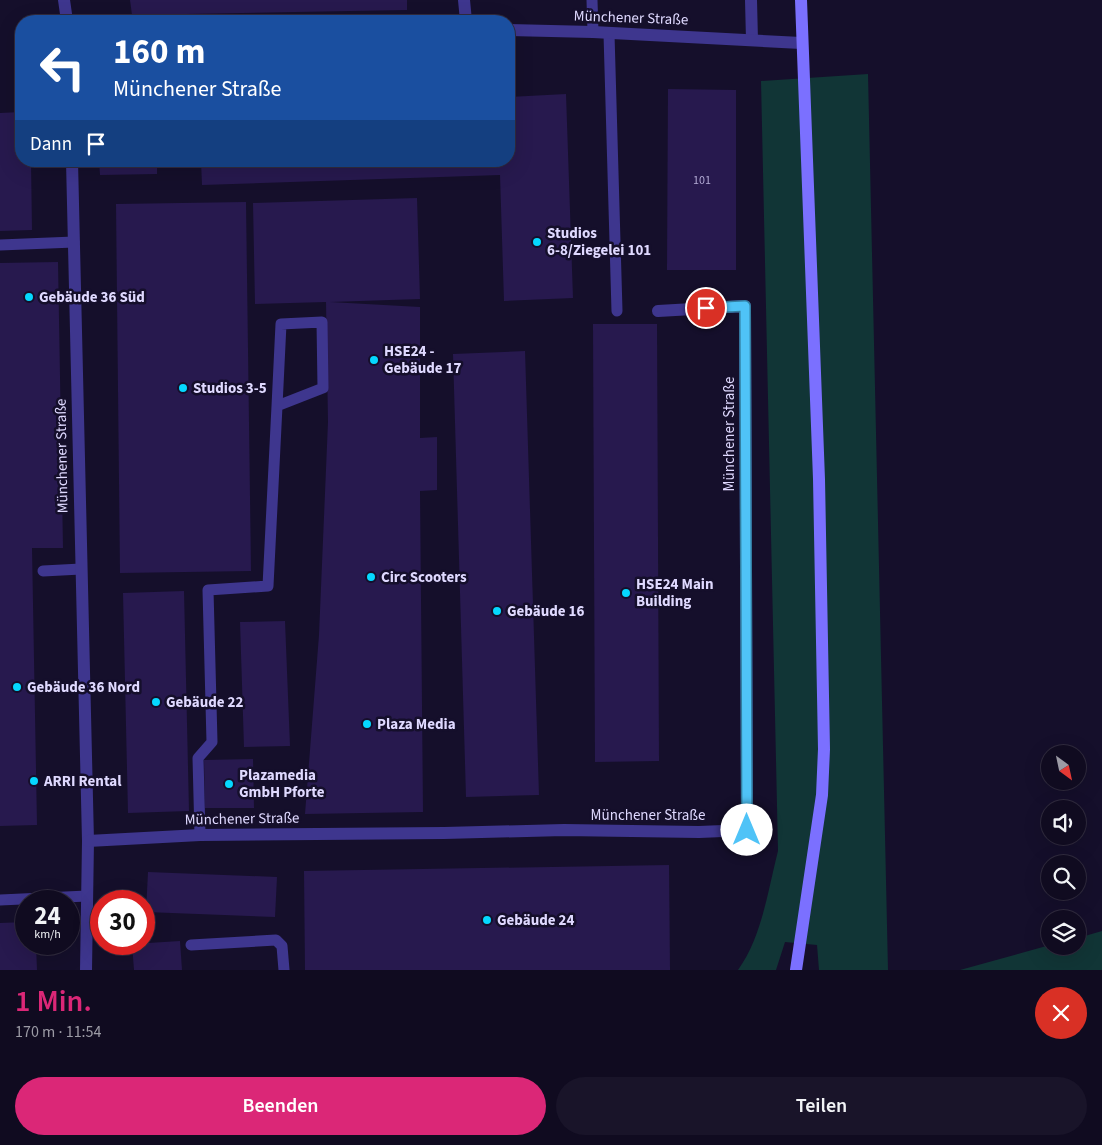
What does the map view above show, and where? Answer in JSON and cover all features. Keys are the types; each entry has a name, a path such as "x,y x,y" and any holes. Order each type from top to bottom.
{"main road":[{"path":"796,970 822,795 824,749 819,479 801,0"}],"street":[{"path":"64,0 66,15"},
{"path":"464,0 465,15"},
{"path":"751,0 752,40"},
{"name":"Münchener Straße","path":"515,30 593,32 802,43"},
{"name":"Münchener Straße","path":"72,167 88,841 86,970"},
{"name":"Münchener Straße","path":"88,841 200,835 436,834 564,830 699,832 747,830 745,306 658,311"}],"lane":[{"path":"592,0 593,32"},
{"path":"609,34 617,311"},
{"path":"0,245 74,242"},
{"path":"200,835 198,758 212,742 208,590 268,586 281,324 322,322 323,388 277,406"},
{"path":"43,572 81,569"},
{"path":"0,900 87,896"},
{"path":"191,945 276,940 282,946 284,970"}],"green space":[{"path":"868,74 888,970 819,970 817,945 785,942 776,970 738,970 759,928 778,851 761,81"},
{"path":"1102,931 1102,970 960,970 1041,948 1041,955 1086,955 1086,936"}],"building":[{"path":"130,0 407,0 407,10 132,15"},
{"path":"668,89 736,90 736,270 667,270"},
{"name":"Studios 6-8/Ziegelei 101","path":"566,94 573,298 504,301 500,175 202,185 201,167 515,167 515,97"},
{"path":"15,112 15,167 31,167 32,230 0,231 0,113"},
{"path":"99,167 157,167 157,174 100,175"},
{"path":"417,198 420,299 330,302 420,307 420,438 437,437 437,490 420,491 423,812 305,814 319,635 328,422 326,302 255,304 253,203"},
{"name":"Studios 3-5","path":"246,202 251,571 120,573 116,204"},
{"path":"58,262 63,548 32,548 37,825 0,826 0,263"},
{"name":"HSE24 Main Building","path":"593,324 657,324 659,761 595,762"},
{"name":"Gebäude 16","path":"525,351 539,795 466,797 453,354"},
{"name":"Gebäude 22","path":"184,591 189,811 128,813 123,593"},
{"path":"285,621 290,746 244,747 240,622"},
{"name":"Plazamedia GmbH Pforte","path":"253,759 254,808 205,808 204,760"},
{"name":"Gebäude 24","path":"669,865 670,970 305,970 304,871"},
{"path":"148,872 277,877 275,917 155,912 155,890 147,890"},
{"path":"15,922 15,955 36,955 37,970 0,970 0,923"},
{"path":"180,941 182,970 134,970 133,955 155,955 155,943"}],"place":[{"name":"Studios 6-8/Ziegelei 101","path":"537,242"},
{"name":"Gebäude 36 Süd","path":"29,297"},
{"name":"HSE24 - Gebäude 17","path":"374,360"},
{"name":"Studios 3-5","path":"183,388"},
{"name":"Circ Scooters","path":"371,577"},
{"name":"HSE24 Main Building","path":"626,593"},
{"name":"Gebäude 16","path":"497,611"},
{"name":"Gebäude 36 Nord","path":"17,687"},
{"name":"Gebäude 22","path":"156,702"},
{"name":"Plaza Media","path":"367,724"},
{"name":"ARRI Rental","path":"34,781"},
{"name":"Plazamedia GmbH Pforte","path":"229,784"},
{"name":"Gebäude 24","path":"487,920"}],"route":[{"path":"706,308 745,306 747,830"}]}
